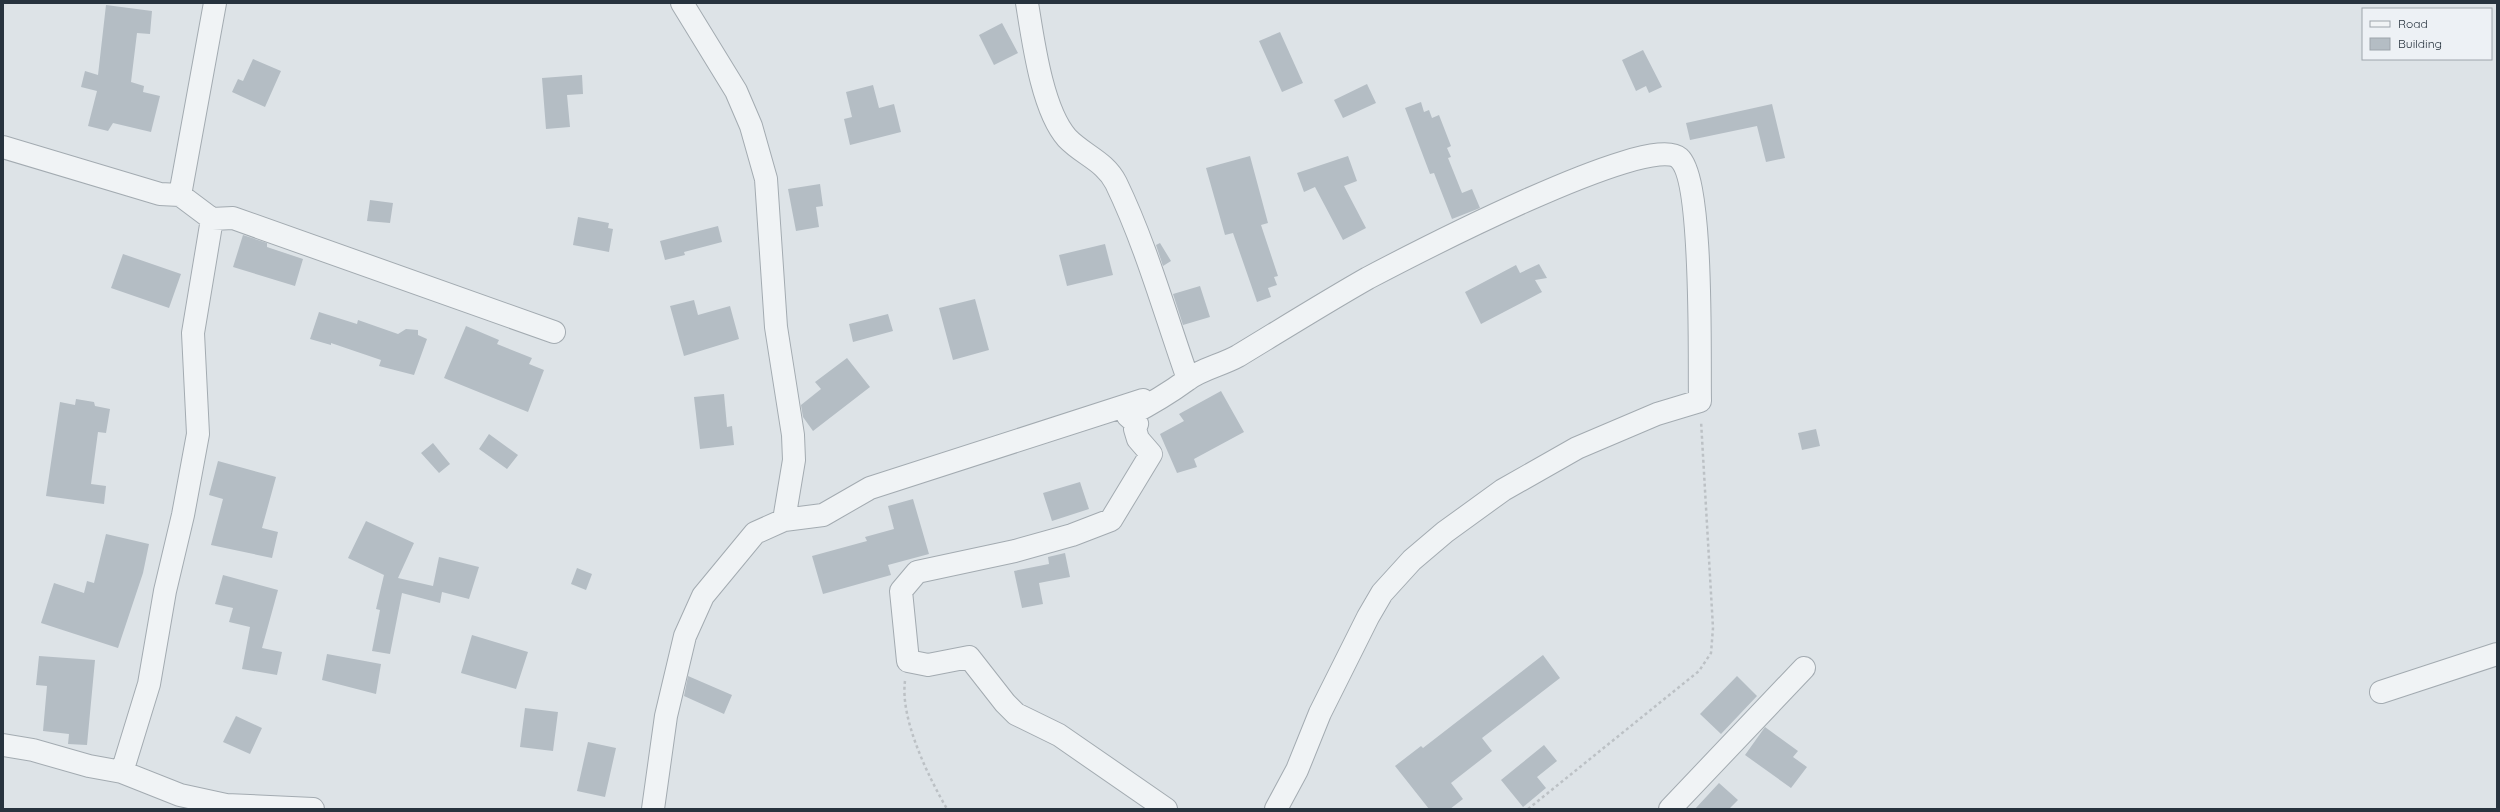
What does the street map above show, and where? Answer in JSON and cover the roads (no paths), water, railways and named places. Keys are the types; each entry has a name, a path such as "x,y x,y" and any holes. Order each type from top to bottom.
{"street":[{"path":"180,195 215,3"},
{"path":"682,3 736,91 750,126 766,179 776,327 793,435 794,460 784,520"},
{"path":"1027,3 1034,46 1046,95 1061,130 1067,138 1102,163 1115,181 1128,211 1183,384"},
{"path":"3,147 160,194 180,195 212,219 233,218 554,332"},
{"path":"1166,809 1059,735 1016,714 1005,703 969,657 928,665 908,661 901,591 917,572 1015,551 1072,535 1111,520 1151,454 1138,439 1135,429 1137,424 1128,416 1183,384 1235,357 1369,278 1533,197 1624,161 1647,155 1670,153 1685,164 1692,192 1696,233 1700,401 1657,414 1577,448 1503,490 1445,532 1412,560 1382,593 1368,618 1320,713 1297,770 1276,809"},
{"path":"122,772 149,684 165,591 183,515 196,441 193,333 212,219"},
{"path":"653,809 666,716 685,636 703,596 742,546 755,533 784,520 823,515 870,488 1183,384"},
{"path":"2381,692 2497,654"},
{"path":"1670,809 1804,668"},
{"path":"3,745 122,772 180,795 226,805 313,809"}]}
